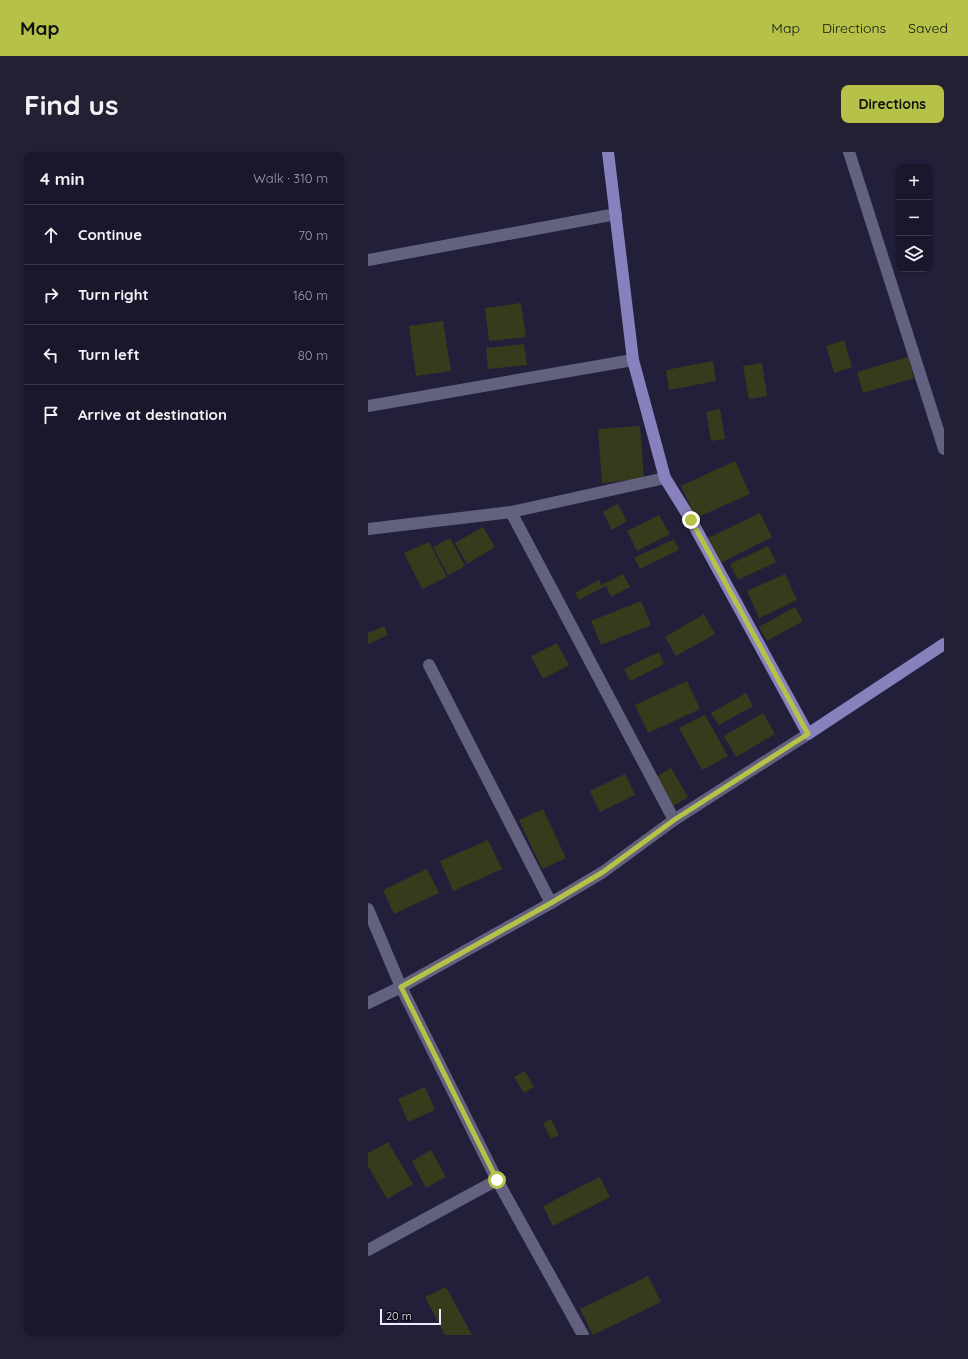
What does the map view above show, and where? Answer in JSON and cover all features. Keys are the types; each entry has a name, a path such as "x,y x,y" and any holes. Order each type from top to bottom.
{"main road":[{"path":"608,152 633,360 665,478 691,520 808,734 944,644"}],"street":[{"path":"849,152 944,449"},
{"path":"368,260 616,214"},
{"path":"368,406 633,360"},
{"path":"368,529 511,512 665,478"},
{"path":"511,512 674,820"},
{"path":"429,665 551,903"},
{"path":"368,1003 401,987 551,903 603,872 674,820 808,734"},
{"path":"368,909 401,987 497,1180 583,1335"},
{"path":"368,1250 497,1180"}],"building":[{"path":"521,303 526,337 489,341 485,308"},
{"path":"443,321 451,371 416,376 409,326"},
{"path":"844,340 852,367 834,373 826,346"},
{"path":"524,344 527,365 488,369 486,348"},
{"path":"908,357 914,378 863,393 857,372"},
{"path":"713,361 716,381 669,390 666,370"},
{"path":"762,363 767,396 749,399 743,366"},
{"path":"720,409 725,439 711,441 706,412"},
{"path":"640,426 644,479 602,483 598,429"},
{"path":"735,461 750,494 696,518 681,486"},
{"path":"618,504 627,521 612,530 603,512"},
{"path":"760,513 772,537 720,563 708,538"},
{"path":"659,515 670,534 637,551 627,531"},
{"path":"483,527 495,547 467,564 455,543"},
{"path":"450,538 465,566 448,575 433,547"},
{"path":"674,539 679,550 640,569 634,558"},
{"path":"429,542 447,577 422,589 404,553"},
{"path":"768,546 776,562 738,580 730,564"},
{"path":"623,574 630,587 611,597 606,586 579,600 575,593 599,580 601,585"},
{"path":"785,574 797,600 759,618 747,591"},
{"path":"641,601 651,625 601,645 591,621"},
{"path":"795,607 803,621 767,641 759,627"},
{"path":"704,614 715,634 676,656 665,637"},
{"path":"384,626 388,635 368,644 368,633"},
{"path":"557,643 569,665 543,679 531,656"},
{"path":"659,652 664,664 630,681 624,669"},
{"path":"687,681 700,709 648,733 635,705"},
{"path":"746,693 753,706 719,725 711,713"},
{"path":"763,713 775,734 736,757 724,736"},
{"path":"705,715 728,756 702,770 679,728"},
{"path":"671,768 688,797 673,806 656,777"},
{"path":"625,774 635,795 600,812 590,791"},
{"path":"543,809 566,858 542,869 519,820"},
{"path":"488,840 502,869 453,891 440,861"},
{"path":"427,869 439,893 394,914 383,890"},
{"path":"525,1071 534,1087 524,1093 514,1077"},
{"path":"425,1087 435,1110 408,1122 398,1099"},
{"path":"551,1119 559,1135 551,1139 543,1123"},
{"path":"388,1142 413,1184 387,1199 368,1166 368,1153"},
{"path":"431,1150 446,1177 426,1188 412,1161"},
{"path":"600,1177 610,1197 553,1226 543,1206"},
{"path":"648,1276 661,1302 593,1335 580,1309"},
{"path":"446,1287 472,1335 445,1335 425,1297"}],"route":[{"path":"497,1180 401,987 551,903 603,872 674,820 808,734 691,520"}]}
